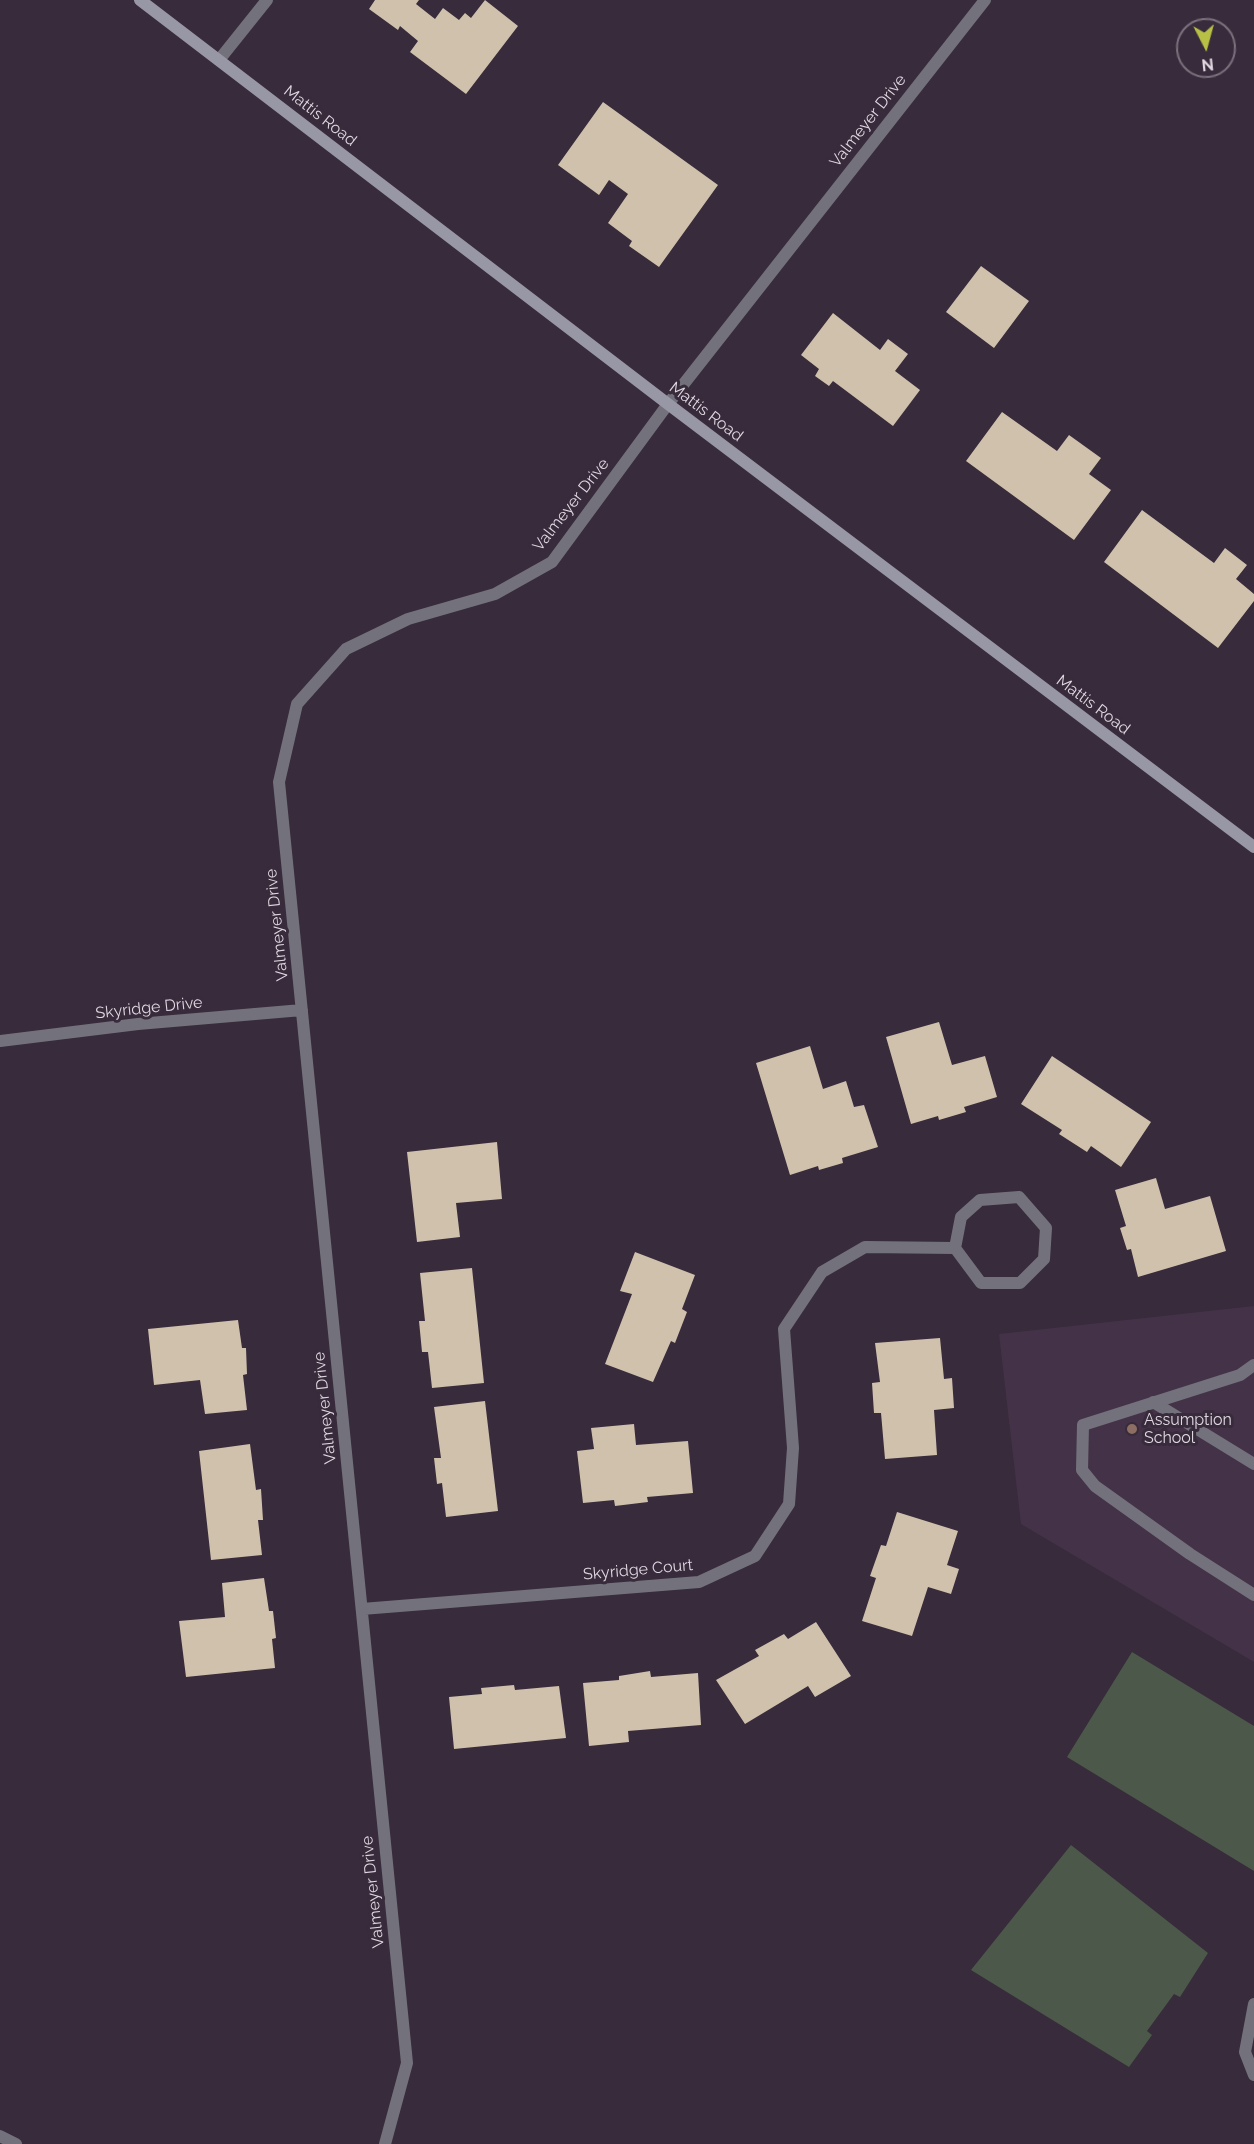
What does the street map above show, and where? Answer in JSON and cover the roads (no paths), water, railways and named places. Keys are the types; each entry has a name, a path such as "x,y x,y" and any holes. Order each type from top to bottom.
{"main road":[{"name":"Mattis Road","path":"140,0 668,404 1254,847"}],"street":[{"path":"219,60 267,0"},
{"name":"Valmeyer Drive","path":"385,2144 407,2062 279,782 297,705 346,649 408,619 495,594 552,562 668,404 985,0"},
{"name":"Skyridge Drive","path":"0,1041 138,1024 302,1010"},
{"path":"1018,1197 1046,1228 1044,1259 1020,1283 981,1282 955,1248 961,1217 980,1200 1018,1197"},
{"name":"Skyridge Court","path":"362,1609 699,1582 755,1556 789,1504 793,1448 784,1329 822,1272 865,1247 955,1248"},
{"path":"1254,1365 1240,1375 1083,1425 1082,1470 1095,1486 1190,1554 1254,1595"},
{"path":"1153,1402 1254,1464"},
{"path":"1254,2004 1245,2052 1254,2075"},
{"path":"0,2136 16,2144"}],"place":[{"name":"Assumption School","path":"1132,1429"}]}
